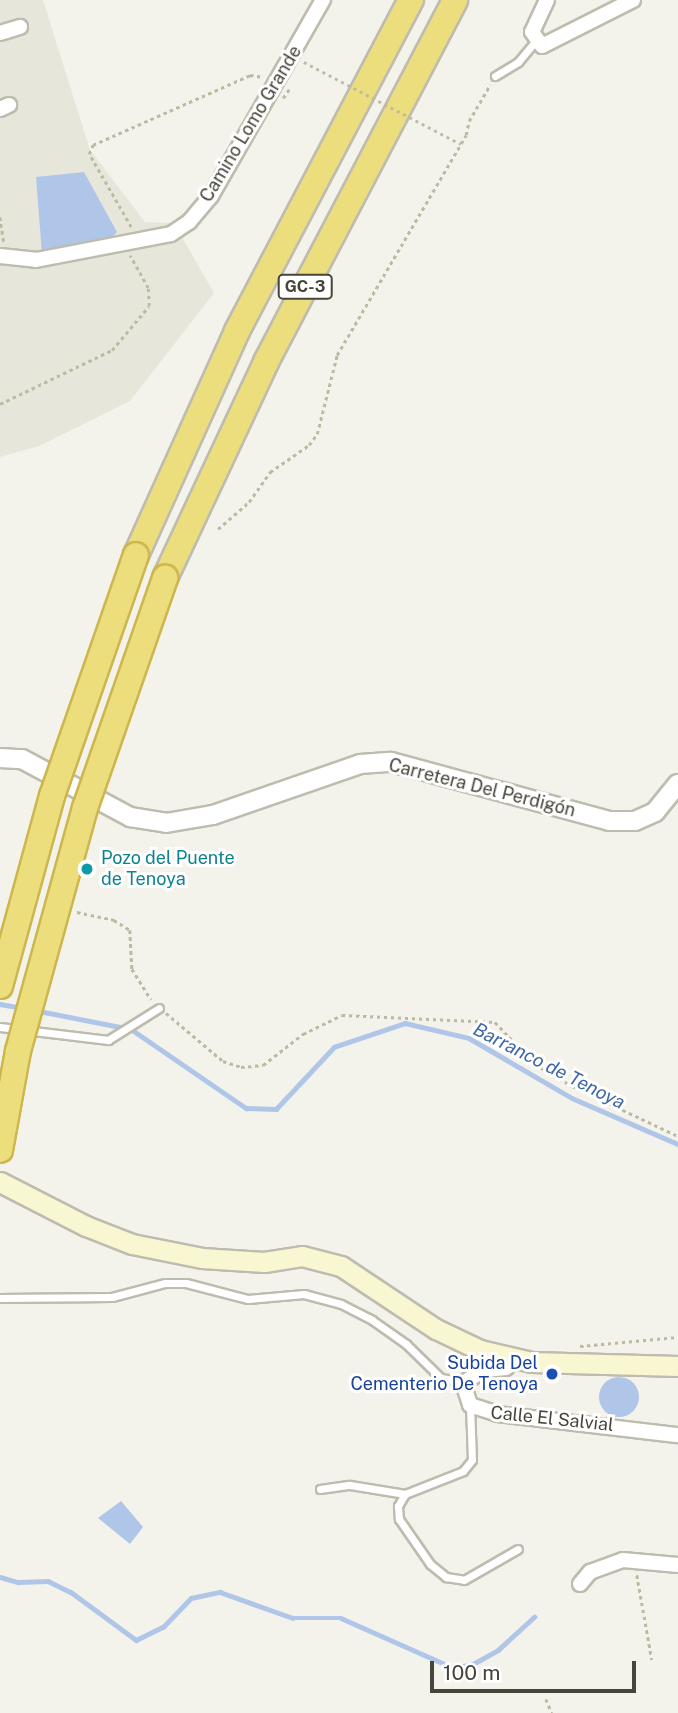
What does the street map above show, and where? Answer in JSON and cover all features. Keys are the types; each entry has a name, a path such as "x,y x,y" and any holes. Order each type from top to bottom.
{"highway":[{"name":"GC-3","path":"0,986 52,796 136,555 237,331 411,0"},
{"name":"GC-3","path":"0,1150 18,1051 85,808 165,578 265,362 455,0"}],"main road":[{"path":"0,1182 86,1226 132,1244 202,1258 264,1262 302,1256 341,1266 436,1329 480,1350 515,1359 596,1367 678,1366"}],"street":[{"name":"Camino Lomo Grande","path":"3,256 36,260 171,234 190,222 211,196 323,0"},
{"path":"547,0 531,32 535,42 542,46 558,42 633,0"},
{"path":"0,33 20,27"},
{"name":"Carretera Del Perdigón","path":"0,758 22,759 130,817 166,824 212,815 360,764 391,762 609,821 635,821 655,812 678,784"},
{"path":"463,1382 484,1370 506,1368 515,1359"},
{"name":"Calle El Salvial","path":"463,1382 470,1405 489,1413 678,1435"},
{"path":"580,1584 590,1572 623,1560 635,1565 678,1565"}],"lane":[{"path":"495,76 518,62 535,42"},
{"path":"0,1027 108,1040 159,1008"},
{"path":"0,1298 112,1297 165,1283 186,1283 248,1299 304,1294 341,1304 372,1320 406,1344 441,1378 463,1382"},
{"path":"320,1489 350,1485 405,1494 463,1471 472,1460 470,1405"},
{"path":"405,1494 398,1506 399,1519 430,1564 446,1577 464,1580 519,1549"}],"path":[{"path":"304,62 461,144"},
{"path":"0,404 112,351 149,306 148,288 89,154 93,145 250,75 276,83"},
{"path":"218,529 248,502 270,472 309,445 317,434 337,355 461,144 495,76"},
{"path":"0,217 3,256"},
{"path":"73,911 114,920 130,930 132,969 141,988 159,1008 223,1060 241,1067 262,1065 303,1034 342,1015 475,1018 495,1022 544,1069 678,1136"},
{"path":"566,1347 678,1337"},
{"path":"635,1565 652,1660"},
{"path":"546,1699 552,1713"}],"shaded area":[{"path":"0,0 43,0 90,150 145,222 174,223 214,293 130,401 39,446 0,457"}],"water":[{"path":"84,172 117,232 109,240 42,254 36,177"},
{"path":"619,1377 627,1378 633,1383 638,1389 638,1405 633,1411 627,1416 619,1417 611,1416 605,1411 600,1405 599,1397 600,1389 605,1383 611,1378"},
{"path":"121,1501 143,1527 130,1544 98,1518"}],"waterway":[{"name":"Barranco de Tenoya","path":"0,1004 23,1008"},
{"name":"Barranco de Tenoya","path":"39,1011 131,1029 246,1108 276,1109 334,1047 405,1023 469,1038 572,1098 678,1144"},
{"path":"0,1577 18,1582 48,1581 71,1592 136,1640 163,1627 191,1598 220,1592 293,1618 341,1618 454,1668 473,1664 498,1650 534,1617"}],"place":[{"name":"Pozo del Puente de Tenoya","path":"87,869"},
{"name":"Subida Del Cementerio De Tenoya","path":"552,1374"}]}
